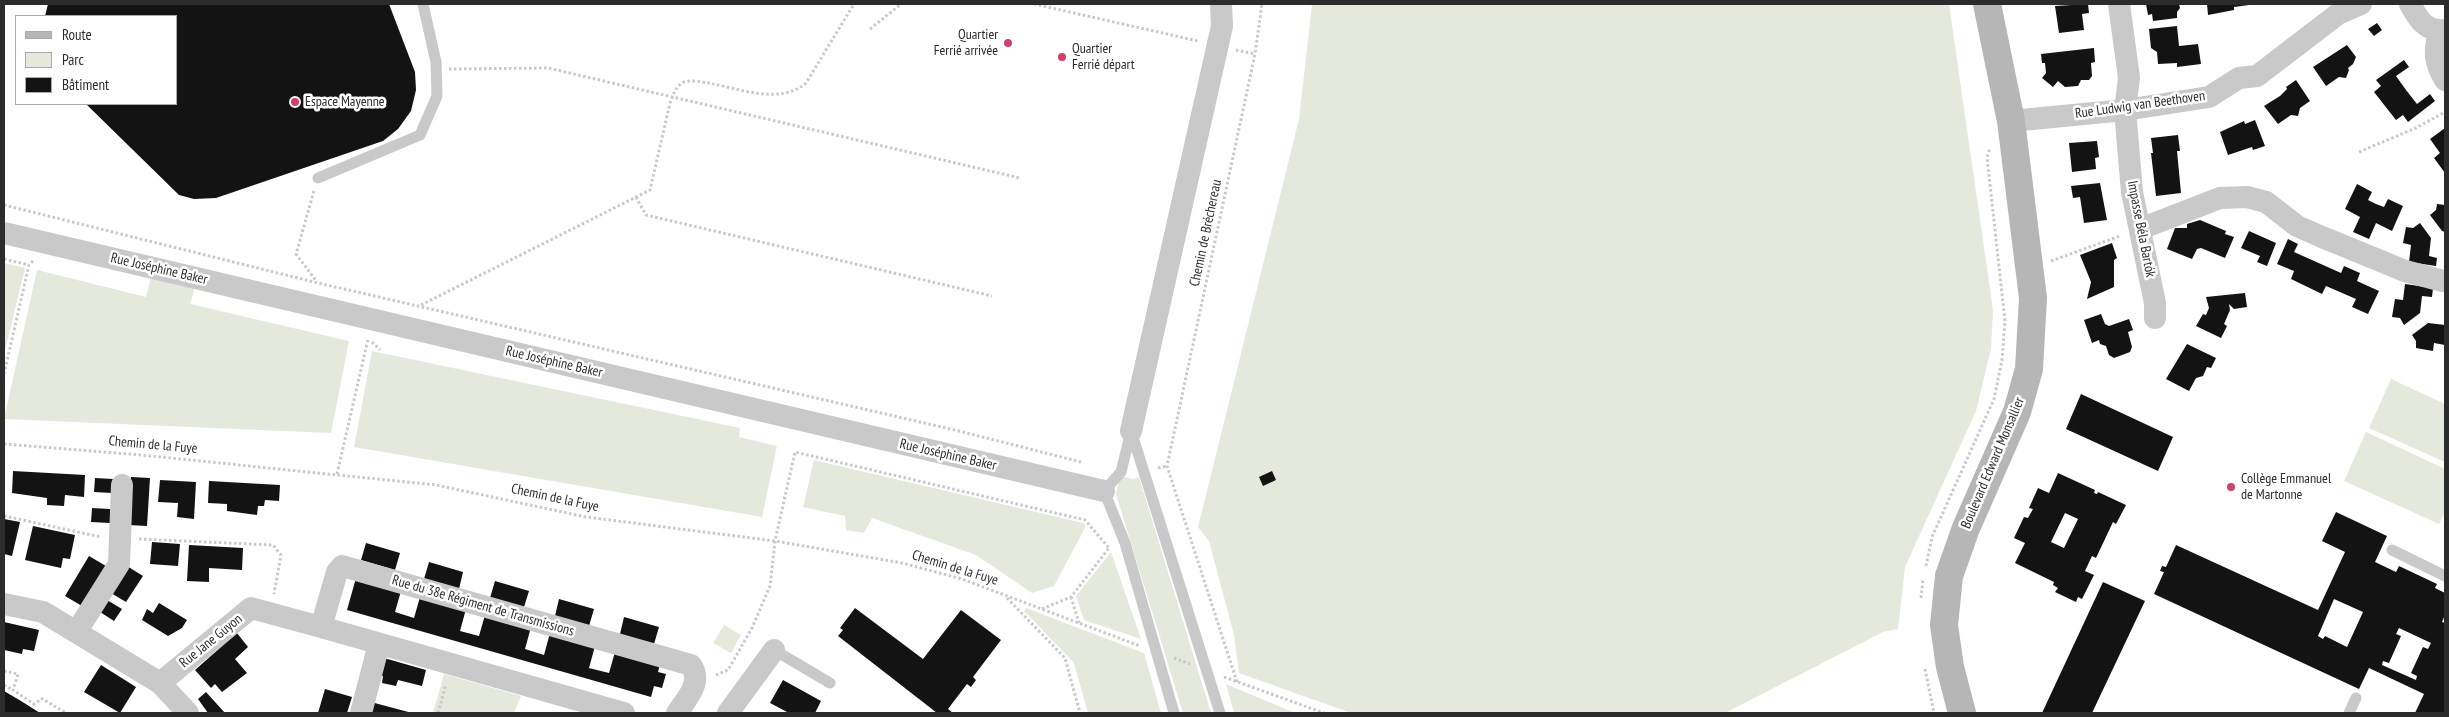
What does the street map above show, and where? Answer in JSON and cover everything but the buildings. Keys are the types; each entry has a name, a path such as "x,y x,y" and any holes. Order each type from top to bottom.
{"street":[{"name":"Boulevard Edward Monsallier","path":"1962,713 1950,667 1944,625 1949,576 1966,528 2017,412 2029,369 2033,298 2011,120 1986,4"},
{"name":"Impasse Béla Bartók","path":"2120,4 2129,78 2126,110 2132,192 2155,303 2155,318"},
{"name":"Rue Ludwig van Beethoven","path":"2011,120 2126,110 2209,97 2240,78 2257,76 2338,14 2361,4"},
{"path":"2410,4 2421,22 2429,28 2442,30 2434,51 2438,68 2445,80"},
{"path":"1131,431 1220,25"},
{"path":"2140,229 2220,198 2247,197 2266,202 2297,226 2405,270 2445,281"},
{"name":"Rue Joséphine Baker","path":"4,233 1104,491"},
{"path":"78,631 119,564 122,485"},
{"name":"Rue du 38e Régiment de Transmissions","path":"321,627 337,572 342,566 692,665 696,671 697,683"},
{"path":"4,604 43,612 78,631 160,683 188,713"},
{"name":"Rue Jane Guyon","path":"160,683 251,608 321,627"},
{"path":"321,627 452,664 573,706 624,713"},
{"path":"361,713 379,644"},
{"path":"728,713 774,650"},
{"path":"677,713 697,683"}],"lane":[{"path":"318,178 420,135 437,96 436,69 423,4"},
{"path":"1131,431 1220,713"},
{"path":"1131,431 1121,472 1104,491 1125,543 1174,713"},
{"path":"2392,550 2445,576"},
{"path":"774,650 830,683"},
{"path":"2349,713 2356,698"}],"path":[{"path":"421,305 650,190 672,96 674,90 684,82 700,81 774,95 796,92 806,83 854,4"},
{"path":"870,29 900,4"},
{"path":"1034,4 1220,25 1255,54"},
{"name":"Chemin de Bréchereau","path":"1167,466 1255,54 1262,4"},
{"path":"436,69 548,68 1020,178"},
{"path":"2359,152 2416,128 2445,112"},
{"path":"1922,606 1921,588 1932,536 1994,399 2002,360 2005,321 1987,157 1992,143 2011,120"},
{"path":"297,250 318,178"},
{"path":"636,197 646,215 992,296"},
{"path":"4,205 82,222 318,283 421,305 959,431 1083,463"},
{"path":"2046,263 2140,229"},
{"path":"4,374 29,265 47,243"},
{"path":"4,260 29,265"},
{"path":"337,474 368,338"},
{"name":"Chemin de la Fuye","path":"4,444 337,474 436,485 586,517 775,542 902,564 962,579 1091,628"},
{"path":"697,683 728,670 752,628 770,586 775,542 795,452 1085,520 1109,548"},
{"path":"1143,471 1167,466 1238,682"},
{"path":"4,516 92,537 273,546 281,555 270,614"},
{"path":"1162,532 1185,524"},
{"path":"1041,609 1071,597 1109,548 1125,543"},
{"path":"1005,596 1065,658 1080,713"},
{"path":"1071,597 1079,623"},
{"path":"438,713 452,664"},
{"path":"1924,665 1934,713"},
{"path":"4,671 18,674 13,690"},
{"path":"4,684 34,704 40,699 66,713"}],"green space":[{"path":"1312,4 1949,4 1993,310 1991,349 1976,411 1905,567 1898,629 1883,632 1725,713 1351,713 1239,673 1234,635 1209,541 1198,527 1299,119"},
{"path":"4,263 25,268 4,355"},
{"path":"37,270 146,297 151,276 195,287 190,304 349,341 331,433 4,419"},
{"path":"372,351 740,428 739,437 777,446 762,517 354,447"},
{"path":"2391,379 2445,404 2445,462 2369,428"},
{"path":"2366,432 2445,469 2445,512 2439,524 2344,481"},
{"path":"814,460 1083,523 1086,526 1054,586 1032,593 976,555 872,518 864,533 846,530 845,516 803,507"},
{"path":"1120,476 1134,479 1139,477 1211,713 1183,713 1116,494"},
{"path":"1111,552 1141,639 1084,620 1076,596"},
{"path":"1026,608 1144,653 1161,713 1088,713 1074,663 1024,611"},
{"path":"724,625 741,635 731,653 713,643"},
{"path":"444,674 521,696 514,713 433,713"},
{"path":"1226,684 1295,713 1234,713"}],"place":[{"name":"Quartier Ferrié arrivée","path":"1008,43"},
{"name":"Quartier Ferrié départ","path":"1062,57"},
{"name":"Espace Mayenne","path":"295,102"},
{"name":"Collège Emmanuel de Martonne","path":"2231,487"}]}
